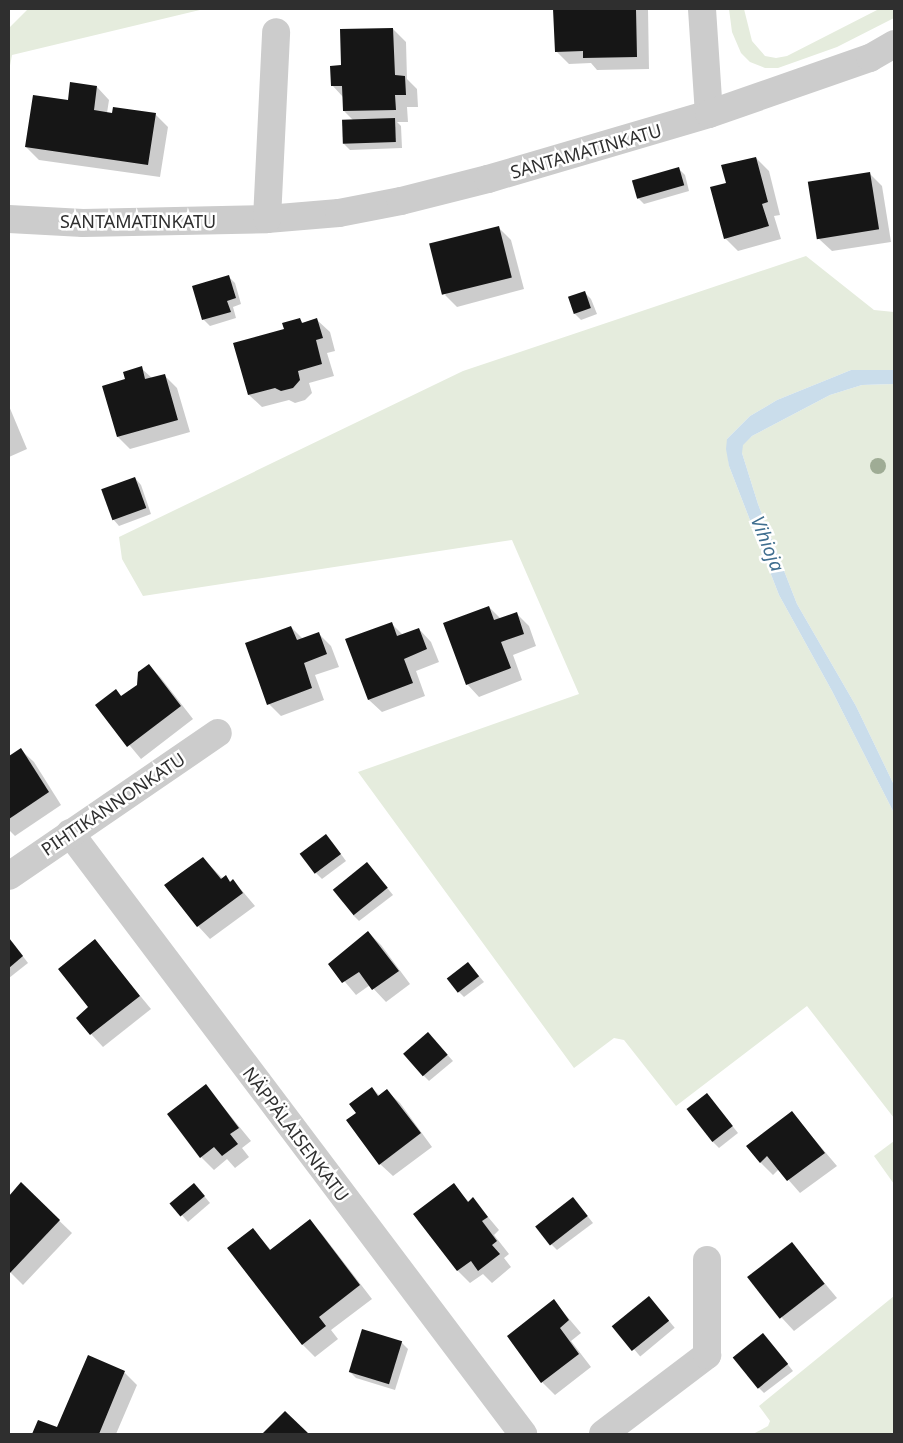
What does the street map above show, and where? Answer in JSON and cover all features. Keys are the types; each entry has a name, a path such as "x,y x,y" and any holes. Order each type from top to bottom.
{"street":[{"path":"702,9 710,114"},
{"path":"266,219 276,32"},
{"name":"SANTAMATINKATU","path":"9,219 83,223 266,219 339,213 401,201 488,179 710,114 870,58 894,44"},
{"name":"PIHTIKANNONKATU","path":"9,876 218,733"},
{"name":"NÄPPÄLAISENKATU","path":"70,833 523,1434"},
{"path":"603,1434 707,1354 707,1260"}],"green space":[{"path":"28,9 204,9 12,55 9,71 9,28"},
{"path":"729,9 744,9 752,41 765,56 776,58 787,56 879,9 894,9 894,18 837,47 778,68 765,68 750,62 741,53 732,32"},
{"path":"806,256 874,310 894,312 894,370 851,370 777,400 750,416 727,439 729,466 779,595 832,691 894,813 894,1118 807,1006 676,1106 624,1040 614,1038 574,1068 358,772 579,694 512,540 143,596 122,559 119,537 463,371"},
{"path":"894,384 894,785 856,706 797,604 758,504 742,453 742,445 752,436 830,395 862,385"},
{"path":"894,1141 894,1184 874,1156"},
{"path":"894,1296 894,1433 753,1434 768,1426 770,1421 759,1406"}],"water":[{"name":"Vihioja","path":"851,370 894,370 894,384 862,385 830,395 752,436 743,445 742,453 758,504 797,604 856,706 894,785 894,813 832,691 779,595 729,466 726,449 727,439 750,416 777,400"}],"building":[{"path":"553,9 636,9 637,57 583,58 583,51 555,52"},
{"path":"393,28 395,75 405,76 406,95 395,95 396,110 343,111 342,86 331,86 330,66 341,65 340,29"},
{"path":"70,82 97,86 94,110 112,113 113,107 156,113 148,165 25,147 33,95 68,100"},
{"path":"395,118 396,142 343,144 342,120"},
{"path":"756,157 768,202 762,204 769,226 724,239 710,187 726,183 721,165"},
{"path":"679,167 684,185 637,199 632,181"},
{"path":"870,172 879,229 817,239 808,182"},
{"path":"499,226 512,277 442,295 429,243"},
{"path":"229,275 236,298 227,301 231,312 202,320 192,286"},
{"path":"585,291 591,308 574,314 568,297"},
{"path":"300,318 302,323 317,318 323,338 316,340 322,364 298,371 300,380 293,388 281,391 275,388 248,395 233,343 284,329 282,323"},
{"path":"142,366 145,379 165,374 178,420 117,437 102,386 125,379 123,372"},
{"path":"135,477 146,508 112,520 101,489"},
{"path":"489,606 494,620 517,612 524,634 501,642 511,668 466,685 443,623"},
{"path":"392,622 397,636 419,628 427,649 404,659 413,683 368,700 345,639"},
{"path":"291,626 297,640 319,632 327,654 304,663 312,688 267,705 245,643"},
{"path":"149,664 181,706 127,747 95,705 116,689 121,696 137,685 138,672"},
{"path":"21,748 49,792 9,819 9,756"},
{"path":"326,834 341,854 315,874 300,854"},
{"path":"203,857 221,879 226,875 230,882 233,879 243,893 197,927 164,885"},
{"path":"367,862 388,888 354,915 333,890"},
{"path":"368,931 399,971 372,990 359,972 342,983 328,964"},
{"path":"9,938 23,956 9,968"},
{"path":"95,939 140,996 90,1035 76,1018 88,1007 58,969"},
{"path":"468,962 479,976 458,993 447,979"},
{"path":"428,1032 448,1055 423,1076 403,1054"},
{"path":"206,1084 239,1128 230,1134 238,1144 222,1156 214,1147 200,1158 167,1114"},
{"path":"372,1087 378,1096 387,1089 421,1133 379,1165 346,1120 356,1113 349,1104"},
{"path":"707,1093 733,1126 712,1142 687,1109"},
{"path":"792,1111 825,1153 787,1181 767,1156 760,1163 746,1146"},
{"path":"21,1182 60,1220 9,1274 9,1196"},
{"path":"194,1183 205,1196 180,1217 169,1204"},
{"path":"454,1183 468,1202 473,1197 488,1217 482,1221 497,1241 492,1245 500,1254 478,1271 471,1261 457,1271 413,1214"},
{"path":"573,1197 588,1216 550,1245 535,1227"},
{"path":"310,1219 360,1285 319,1317 326,1326 302,1345 227,1248 253,1228 270,1250"},
{"path":"792,1242 825,1284 780,1319 747,1277"},
{"path":"649,1296 669,1321 632,1351 612,1326"},
{"path":"554,1299 569,1320 560,1328 579,1354 541,1383 507,1336"},
{"path":"362,1329 402,1341 389,1384 349,1372"},
{"path":"763,1333 788,1364 758,1389 733,1358"},
{"path":"88,1355 125,1371 99,1434 32,1434 38,1420 57,1427"},
{"path":"285,1411 309,1434 262,1434"}]}
